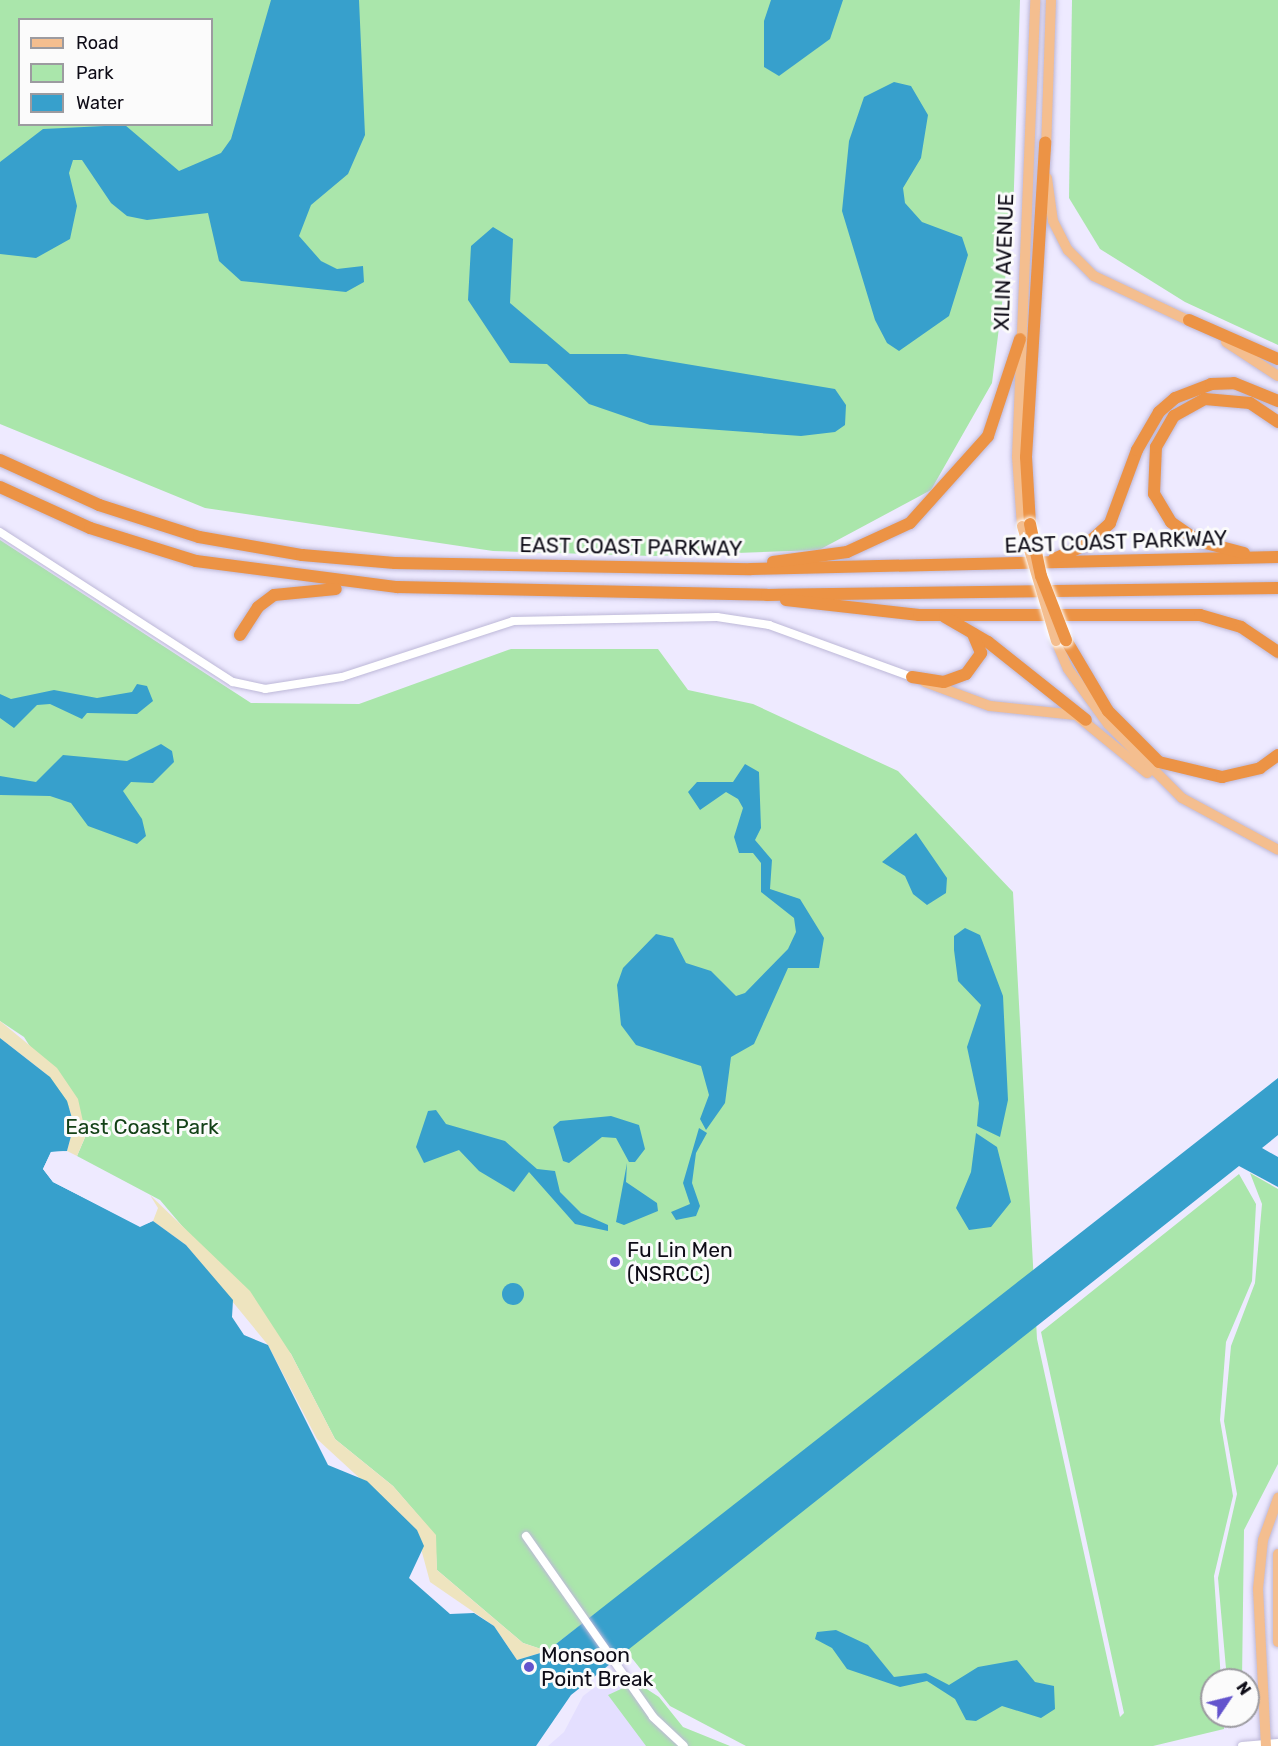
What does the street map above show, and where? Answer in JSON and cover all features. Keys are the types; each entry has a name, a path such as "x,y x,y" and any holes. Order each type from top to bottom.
{"highway":[{"path":"1045,143 1026,457 1026,525 1061,641 1108,711 1159,762 1222,777 1260,768 1278,755"},
{"path":"1189,320 1278,359"},
{"path":"751,569 848,552 910,524 988,436 1020,339"},
{"path":"1044,563 1080,549 1110,523 1137,450 1159,412 1175,398 1211,384 1233,383 1278,402"},
{"path":"1262,557 1197,541 1178,528 1154,494 1153,459 1174,416 1205,399 1250,403 1278,422"},
{"name":"EAST COAST PARKWAY","path":"0,460 99,505 199,537 302,555 395,563 751,569 1278,557"},
{"path":"0,487 90,528 196,561 397,587"},
{"path":"240,635 264,600 284,591 397,587 767,595 1278,588"},
{"path":"767,595 942,615 1200,615 1241,627 1278,652"},
{"path":"942,615 968,629 1086,720"},
{"path":"912,677 944,682 971,670 981,647 968,629"}],"main road":[{"name":"XILIN AVENUE","path":"1026,525 1017,457 1035,0"},
{"path":"1051,0 1045,143 1053,220 1068,250 1094,276 1189,320 1278,376"},
{"path":"1061,641 1068,669 1108,724 1182,798"},
{"path":"912,677 990,706 1065,711 1086,720 1182,798 1278,850"},
{"path":"1266,1745 1258,1589 1263,1540 1278,1498"},
{"path":"1278,1554 1278,1642"}],"street":[{"path":"0,532 233,682 265,689 342,677 513,621 695,618 763,623 912,677"},
{"path":"526,1536 653,1717 684,1746"},
{"path":"1242,1746 1278,1743"}],"shaded area":[{"path":"611,1675 663,1746 548,1746 564,1732 583,1696"}],"green space":[{"path":"0,0 1020,0 1013,217 992,383 931,490 819,550 653,556 493,551 205,508 0,424"},
{"path":"1072,0 1278,0 1278,345 1185,302 1100,249 1069,198"},
{"name":"East Coast Park","path":"0,540 251,703 359,704 511,649 658,649 688,690 753,704 898,771 1013,892 1037,1339 1120,1717 1124,1713 1041,1332 1239,1174 1256,1204 1252,1281 1226,1342 1220,1420 1233,1496 1214,1576 1220,1668 1200,1668 1200,1728 1224,1729 1153,1746 746,1746 670,1706 596,1613 547,1651 523,1643 437,1570 435,1535 393,1486 335,1439 291,1354 160,1200 77,1156 86,1135 24,1037 0,1021"},
{"path":"1250,1173 1278,1189 1278,1464 1244,1530 1242,1668 1226,1668 1218,1578 1237,1494 1224,1421 1231,1346 1255,1283 1262,1204"},
{"path":"636,1682 659,1697 683,1727 730,1746 646,1746 608,1695"}],"sand":[{"path":"0,1021 57,1068 78,1099 86,1135 77,1156 67,1151 74,1125 67,1101 50,1077 0,1038"},
{"path":"150,1195 250,1291 291,1354 335,1439 393,1486 436,1535 437,1570 523,1643 547,1651 517,1660 494,1626 430,1582 416,1530 317,1439 268,1345 186,1245 153,1221 158,1208"}],"water":[{"path":"271,0 359,0 365,135 348,174 311,205 299,236 321,261 337,269 363,266 364,282 346,292 241,281 219,261 208,213 147,220 127,216 111,203 82,160 73,160 69,173 77,206 70,239 36,258 0,254 0,162 43,129 126,126 179,171 221,153 231,139"},
{"path":"771,0 843,0 830,39 779,76 764,67 764,21"},
{"path":"894,82 911,86 928,115 921,158 903,188 905,203 922,222 962,237 968,255 949,316 899,351 887,343 875,320 842,211 849,141 864,97"},
{"path":"493,227 513,239 510,303 570,354 626,354 835,389 846,405 845,425 835,432 801,436 650,425 589,404 547,364 510,363 468,300 471,246"},
{"path":"137,684 147,686 153,701 137,714 87,713 82,719 50,704 37,705 14,728 0,718 0,694 11,699 54,690 97,698 132,692"},
{"path":"161,744 172,751 174,762 153,783 131,782 123,791 142,819 146,836 137,844 88,826 71,803 50,796 0,795 0,776 36,782 63,755 127,761"},
{"path":"745,764 759,772 761,828 755,840 772,860 770,889 800,899 824,938 819,968 788,968 754,1044 731,1057 725,1103 706,1130 700,1119 709,1095 701,1066 636,1045 621,1025 617,985 623,968 656,934 673,938 686,963 711,971 736,996 745,993 788,949 796,932 794,918 761,892 761,863 753,853 739,853 734,837 743,808 738,799 726,792 700,810 688,792 697,782 733,782"},
{"path":"916,833 947,878 946,893 927,905 913,894 905,876 882,862"},
{"path":"965,928 980,935 1003,996 1008,1100 1000,1137 977,1126 979,1103 967,1047 981,1005 958,981 954,950 954,936"},
{"path":"0,1038 50,1077 67,1101 74,1125 67,1151 51,1152 43,1169 53,1182 140,1226 153,1221 186,1245 233,1300 232,1317 244,1335 268,1345 328,1465 367,1481 417,1530 424,1546 409,1578 450,1614 474,1613 494,1626 517,1660 547,1651 1278,1078 1278,1135 1262,1148 1278,1157 1278,1187 1239,1166 571,1695 536,1746 0,1746"},
{"path":"436,1110 446,1124 505,1141 537,1169 555,1171 560,1192 581,1213 608,1225 608,1231 575,1224 529,1172 514,1192 479,1171 459,1150 424,1163 416,1147 428,1111"},
{"path":"611,1116 639,1125 645,1149 635,1162 629,1162 616,1138 602,1137 569,1163 563,1161 553,1127 560,1121"},
{"path":"699,1128 707,1133 696,1153 692,1183 700,1206 696,1216 676,1220 671,1212 690,1204 683,1183"},
{"path":"976,1133 997,1147 1011,1202 991,1227 969,1230 956,1208 971,1172"},
{"path":"627,1163 626,1182 657,1203 658,1211 624,1225 616,1222"},
{"path":"513,1283 521,1286 524,1294 521,1302 513,1305 505,1302 502,1294 505,1286"},
{"path":"836,1630 868,1645 894,1677 926,1673 949,1685 978,1667 1017,1660 1035,1682 1054,1686 1055,1709 1041,1718 1002,1706 976,1721 966,1720 955,1699 927,1681 900,1687 847,1669 832,1648 815,1639 817,1632"}],"pier":[{"path":"67,1151 53,1155 47,1169 55,1180 140,1223 153,1221 140,1227 53,1182 43,1169 51,1152"}],"place":[{"name":"Fu Lin Men (NSRCC)","path":"615,1262"},
{"name":"Monsoon Point Break","path":"529,1667"}]}
